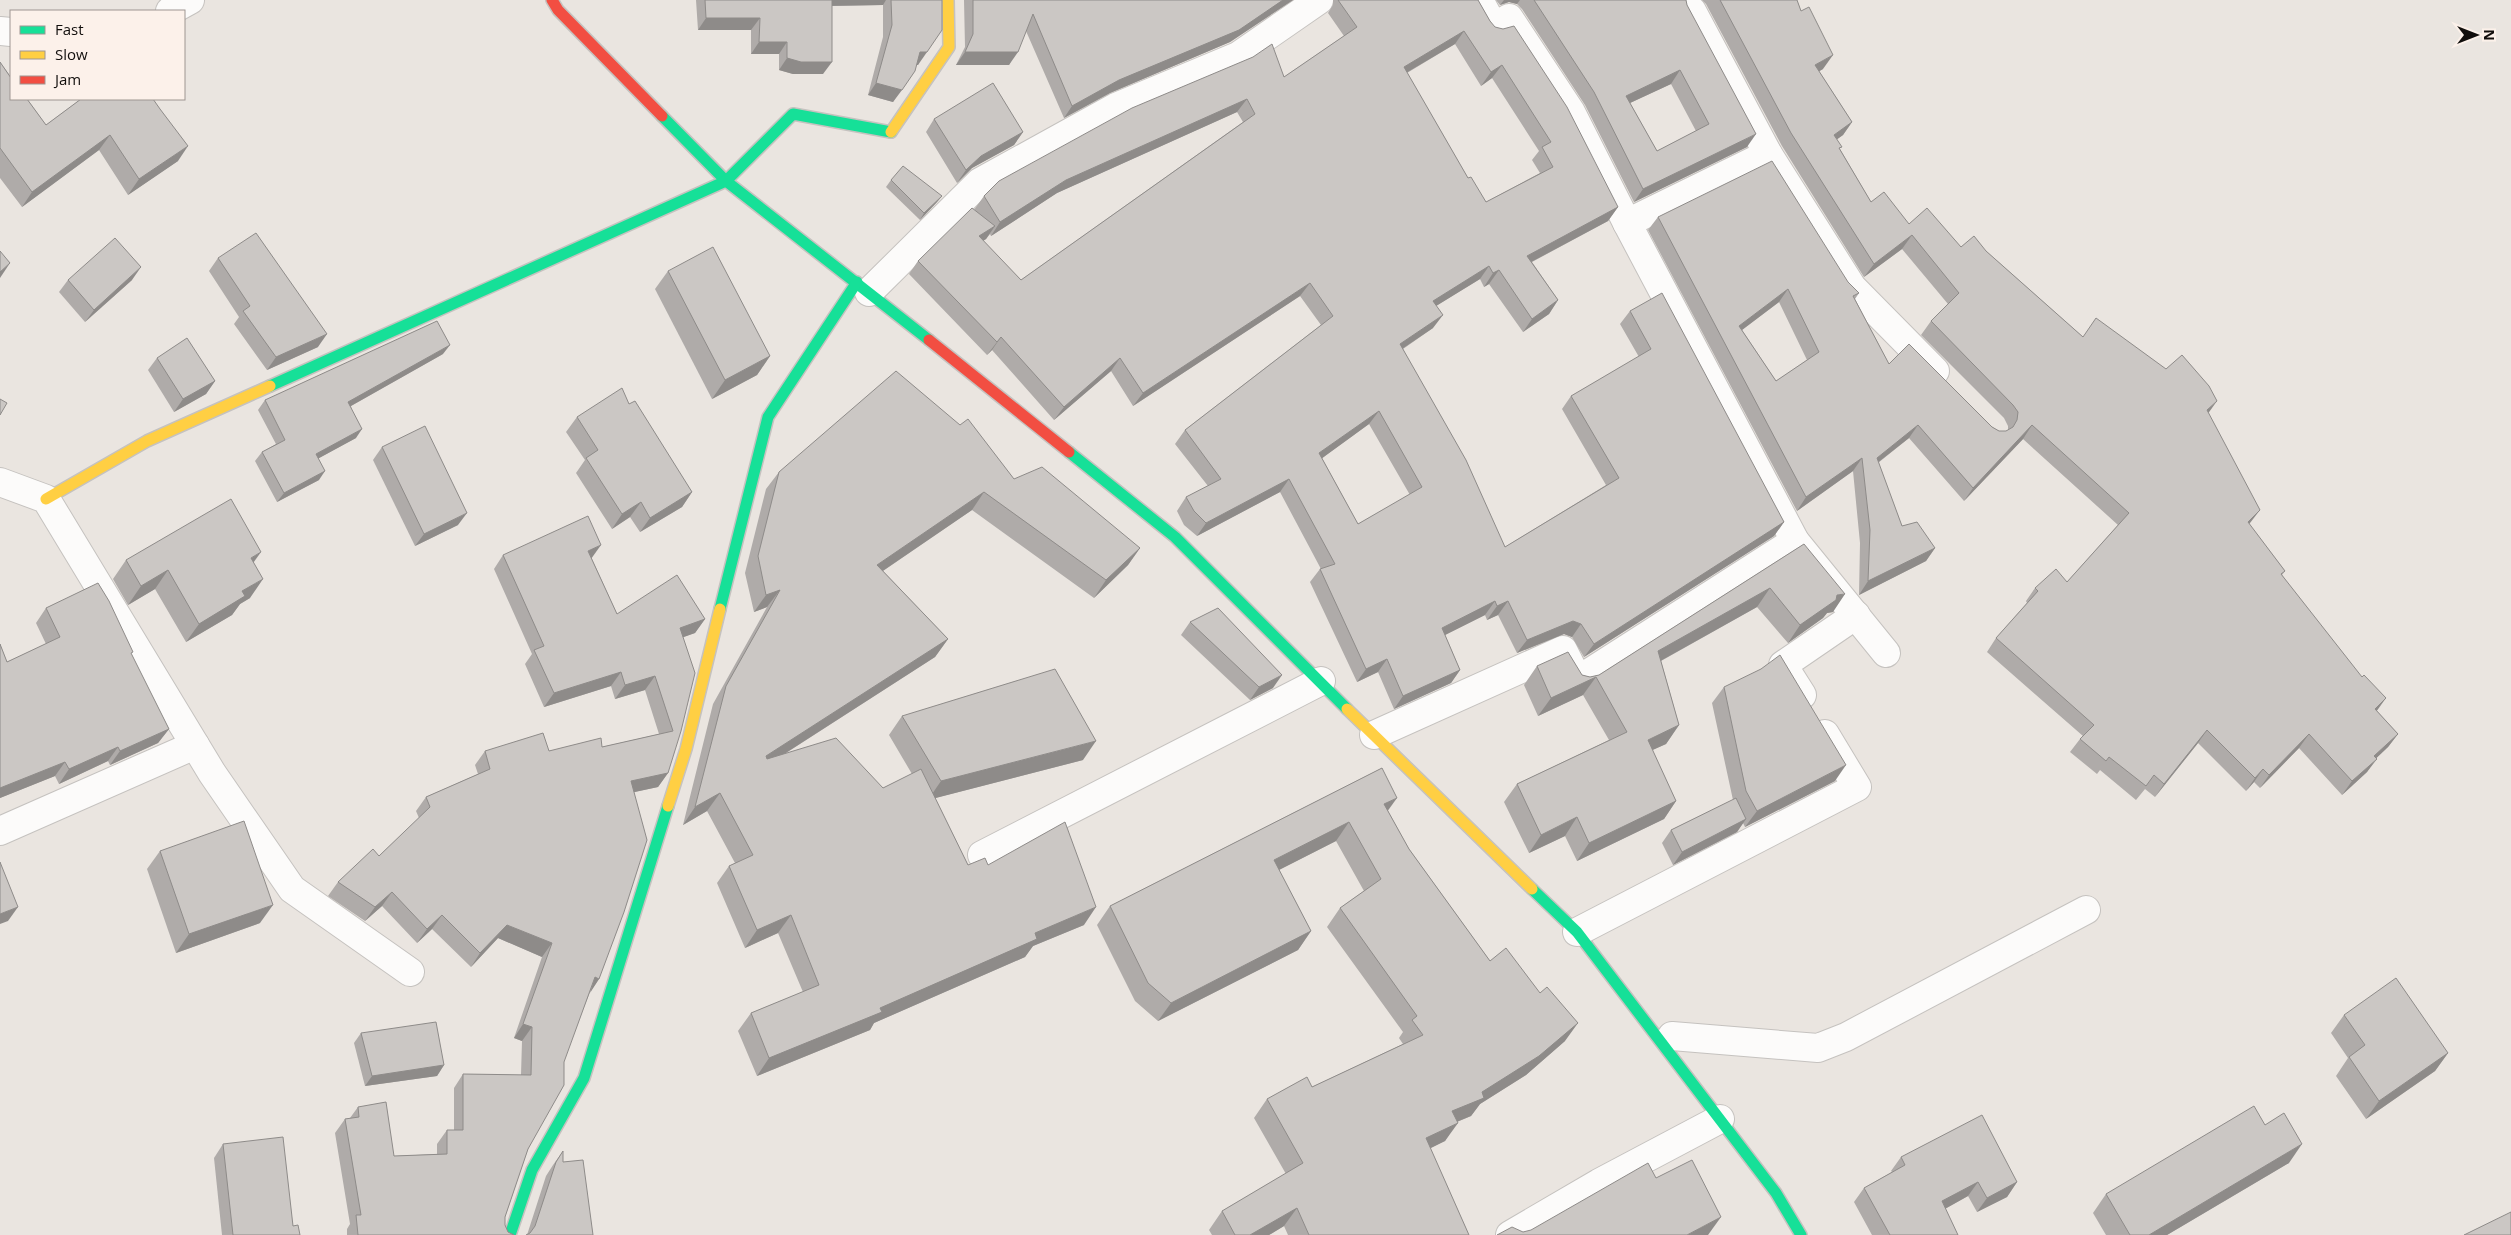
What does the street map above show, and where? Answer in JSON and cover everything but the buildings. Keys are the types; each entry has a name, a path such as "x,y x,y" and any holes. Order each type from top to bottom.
{"street":[{"path":"172,10 190,0"},
{"path":"552,0 558,10 726,180 863,287 1175,537 1374,735 1577,932 1776,1193 1801,1235"},
{"path":"46,499 147,441 726,180 793,114 892,132 949,47 948,0"},
{"path":"510,1235 532,1170 584,1078 686,749 768,417 863,287 980,182 1116,107 1238,56 1319,0"},
{"path":"1479,0 1494,27 1509,18 1571,112 1627,223 1796,541 1886,653"},
{"path":"1692,11 1768,154 1852,287 1951,386"},
{"path":"1627,223 1768,154"},
{"path":"0,482 46,499 195,745 292,889 410,972"},
{"path":"1374,735 1563,650 1578,680 1796,541"},
{"path":"1577,932 1857,787 1783,665 1856,615"},
{"path":"982,855 1321,681"},
{"path":"0,831 195,745"},
{"path":"1672,1036 1818,1048 1846,1037 2086,910"},
{"path":"1510,1235 1599,1183 1720,1119"}],"traffic: fast":[{"path":"270,386 726,181 793,114 891,132"},
{"path":"662,116 726,181 929,340"},
{"path":"720,609 768,417 857,282"},
{"path":"1069,452 1175,537 1347,709"},
{"path":"510,1235 532,1170 584,1078 668,806"},
{"path":"1532,889 1577,932 1776,1193 1801,1235"}],"traffic: slow":[{"path":"891,132 949,47 948,0"},
{"path":"46,499 147,441 270,386"},
{"path":"668,806 686,749 720,609"},
{"path":"1347,709 1532,889"}],"traffic: jam":[{"path":"552,0 558,10 662,116"},
{"path":"929,340 1069,452"}]}
